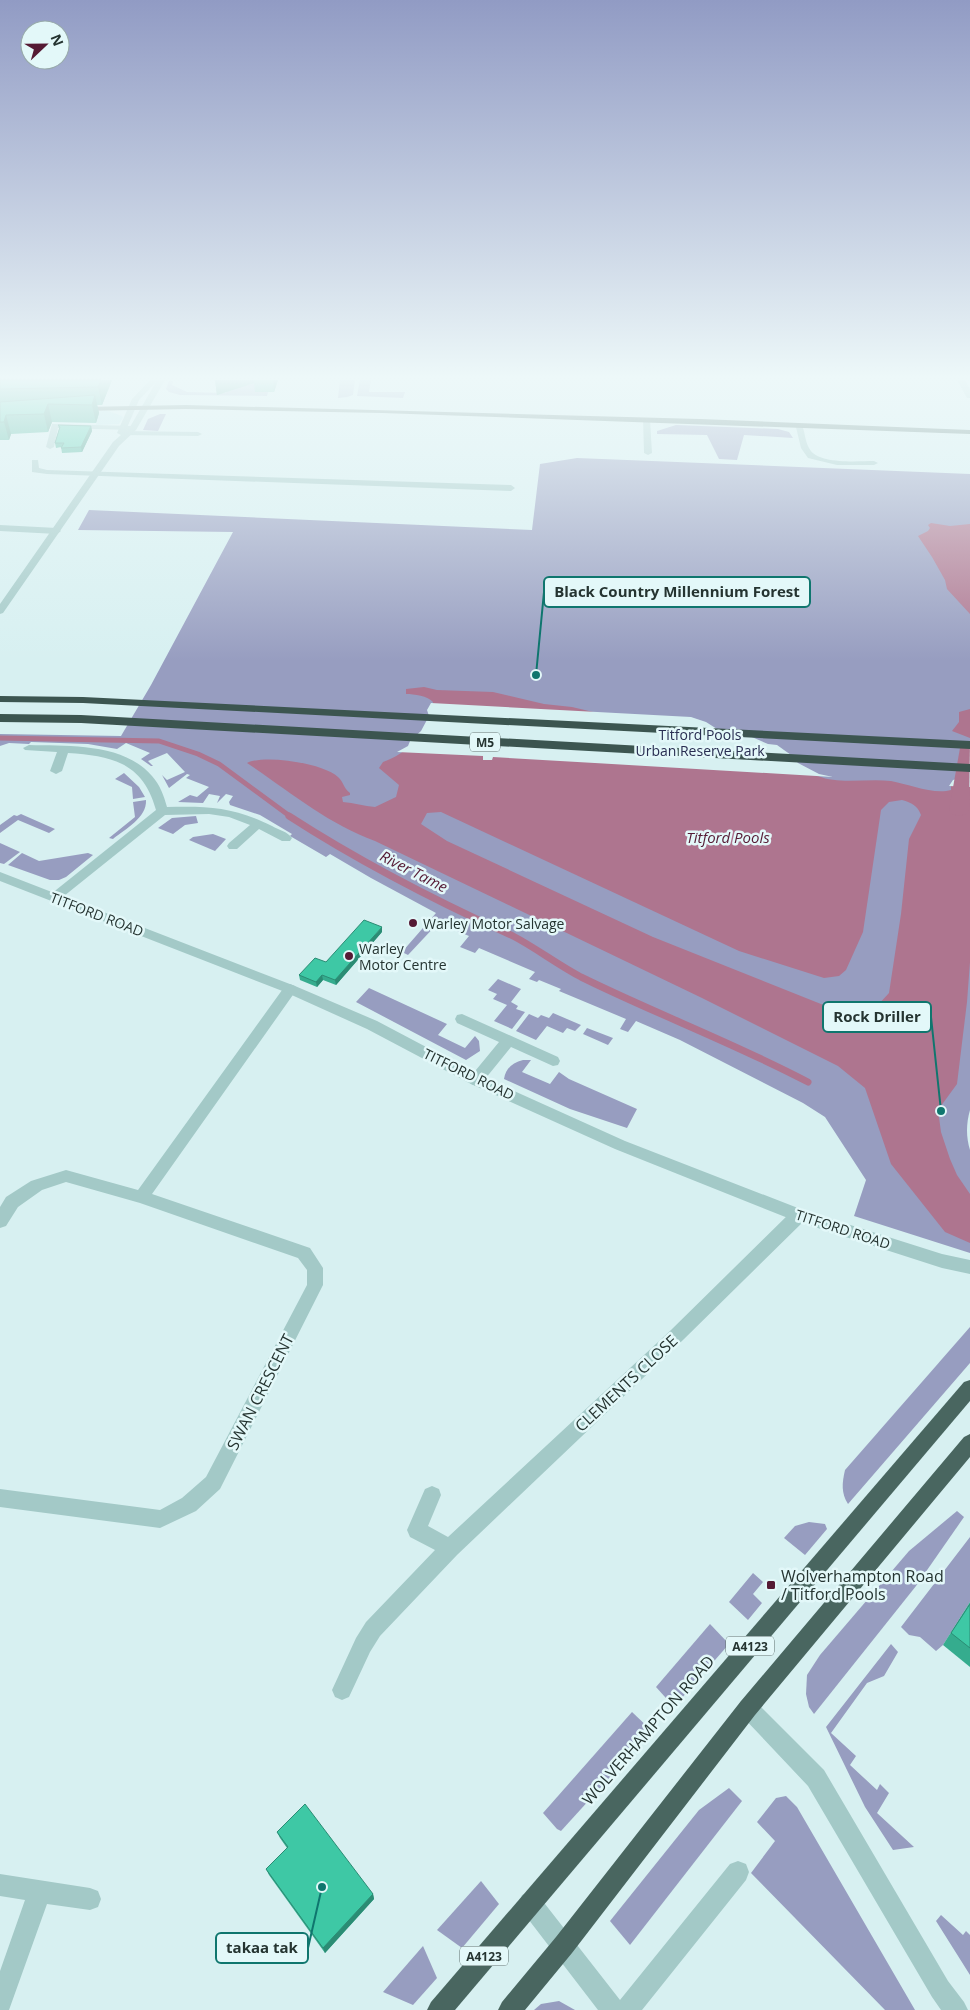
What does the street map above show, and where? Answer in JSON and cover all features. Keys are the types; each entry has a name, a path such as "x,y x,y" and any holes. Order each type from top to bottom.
{"highway":[{"name":"M5","path":"0,699 83,700 970,745"},
{"name":"M5","path":"0,718 80,718 970,768"},
{"name":"M5","path":"929,743 970,738"},
{"name":"M5","path":"949,767 970,772"},
{"name":"WOLVERHAMPTON ROAD","path":"439,2010 970,1388"},
{"name":"A4123","path":"510,2010 564,1945 748,1708 970,1443"}],"street":[{"path":"1,609 96,474"},
{"path":"119,474 512,488"},
{"path":"0,528 57,531"},
{"path":"29,748 104,754 135,768 150,781 162,811"},
{"path":"56,771 64,750"},
{"path":"55,897 162,811 209,810 232,814 286,838"},
{"path":"233,846 258,824"},
{"name":"TITFORD ROAD","path":"0,876 290,989 372,1025 476,1080 620,1145 799,1215 942,1261 970,1267"},
{"path":"141,1197 290,989"},
{"path":"462,1019 552,1061"},
{"path":"476,1080 508,1041"},
{"name":"SWAN CRESCENT","path":"0,1221 12,1202 38,1185 66,1176 141,1197 304,1253 315,1268 315,1286 212,1483 196,1501 178,1512 160,1519 0,1498"},
{"name":"CLEMENTS CLOSE","path":"342,1690 363,1645 373,1629 450,1548 677,1335 799,1215"},
{"name":"TITFORD ROAD","path":"942,1261 970,1277"},
{"path":"432,1495 417,1530 450,1548"},
{"path":"748,1708 816,1778 940,1989 956,2010"},
{"path":"627,2010 738,1872"},
{"path":"0,1885 90,1899"},
{"path":"0,2004 40,1891"},
{"path":"530,1903 613,2010"}],"green space":[{"name":"Titford Pools Urban Reserve Park","path":"539,474 970,474 970,1110 967,1130 970,1150 970,1253 854,1216 866,1180 825,1117 803,1103 680,1040 636,1021 628,1032 620,1029 626,1019 559,991 561,989 539,980 537,982 529,979 535,972 479,948 475,953 460,947 469,936 438,923 408,955 402,952 436,913 330,854 326,857 290,836 292,834 260,815 230,805 229,802 233,796 226,794 217,803 220,796 209,794 203,803 178,802 190,795 197,797 209,787 186,778 190,775 187,774 169,788 162,775 167,780 185,772 167,753 148,761 153,766 151,766 141,759 150,753 126,743 117,749 88,744 31,742 29,744 9,743 0,746 0,734 121,736 151,685 233,532 78,530 89,510 532,530"},
{"path":"124,773 139,787 145,797 133,799 132,787 115,779"},
{"path":"146,800 143,812 139,818 113,839 109,838 135,817 133,802"},
{"path":"21,814 55,829 49,833 18,820 0,833 0,825 14,815"},
{"path":"196,816 198,823 185,825 173,834 158,828 172,818"},
{"path":"213,834 226,839 215,851 189,840 193,837"},
{"path":"0,843 20,852 4,864 0,863"},
{"path":"22,853 39,861 88,853 93,855 66,877 59,880 50,880 8,865"},
{"path":"498,979 521,989 511,1002 518,1006 516,1009 525,1012 512,1029 494,1021 507,1005 493,999 497,994 488,990"},
{"path":"369,988 447,1024 438,1035 465,1048 475,1036 479,1041 480,1051 466,1060 356,1002"},
{"path":"553,1013 581,1025 575,1031 567,1028 563,1033 547,1026 536,1040 516,1031 529,1014 538,1018 541,1015 549,1018"},
{"path":"587,1028 613,1038 608,1045 583,1034"},
{"path":"523,1060 531,1060 522,1072 550,1084 559,1072 569,1079 637,1109 627,1128 570,1109 504,1079 510,1066"},
{"path":"970,1327 970,1363 848,1504 843,1488 845,1470"},
{"path":"957,1511 964,1517 916,1586 814,1714 809,1707 806,1694 807,1675 820,1655 909,1551"},
{"path":"809,1522 825,1524 827,1529 805,1555 784,1538 795,1526"},
{"path":"970,1537 970,1602 943,1645 936,1651 920,1637 909,1635 901,1627"},
{"path":"753,1573 763,1582 753,1594 762,1603 748,1620 729,1602"},
{"path":"710,1624 729,1644 674,1707 656,1687"},
{"path":"891,1644 898,1652 884,1676 867,1683 831,1733 856,1756 850,1765 877,1790 880,1784 889,1793 877,1813 914,1847 893,1850 865,1807 826,1727"},
{"path":"632,1712 652,1731 561,1831 557,1829 543,1813"},
{"path":"729,1788 742,1801 630,1945 610,1921 699,1810"},
{"path":"786,1796 797,1807 915,2010 885,2010 751,1873 775,1841 757,1822 776,1798"},
{"path":"481,1881 499,1904 462,1948 437,1930"},
{"path":"941,1915 963,1935 966,1931 970,1935 970,1975 936,1921"},
{"path":"423,1946 437,1978 413,2005 383,1992"},
{"path":"559,2001 575,2010 534,2010 541,2004"}],"water":[{"path":"931,523 950,526 970,524 970,614 947,589 945,580 918,536 928,531 930,528 928,525"},
{"name":"Titford Pools","path":"424,687 437,690 493,692 544,704 572,707 788,758 802,768 826,779 844,781 882,780 929,790 951,790 951,786 962,781 970,751 970,962 967,1002 957,1084 938,1110 941,1132 950,1159 957,1175 970,1194 970,1243 945,1232 891,1164 865,1088 838,1066 702,998 341,826 247,763 266,759 293,761 320,768 338,777 350,793 350,795 342,797 343,802 375,807 396,797 399,785 379,768 383,762 401,753 416,740 428,722 431,712 433,702 431,700 417,695 406,694 406,689","holes":["902,800 911,803 921,815 909,839 901,914 889,993 877,1006 863,1012 836,1010 653,937 447,841 421,824 427,813 441,812 739,951 824,978 839,976 846,970 863,932 881,810 889,802"]},
{"path":"970,709 970,738 952,731 959,722 959,712"}],"pier":[{"path":"431,703 691,717 706,722 717,729 745,734 768,744 777,745 791,755 798,763 819,774 833,777 493,757 492,760 483,760 483,756 397,752 408,746 410,741 421,731 429,716 427,710"},
{"path":"970,748 970,787 949,786 953,780 963,777"}],"building":[{"name":"Warley Motor Centre","path":"364,920 382,927 335,980 322,975 316,982 299,975 315,958 326,962"},
{"path":"970,1604 970,1648 951,1633"},
{"path":"305,1804 373,1894 323,1948 266,1869 288,1847 277,1832"}],"waterway":[{"name":"River Tame","path":"0,738 159,741 198,754 219,764 291,817"},
{"path":"959,810 970,748"},
{"name":"River Tame","path":"289,816 371,865 427,895 513,936 581,977 752,1054 808,1082"}],"place":[{"name":"Black Country Millennium Forest","path":"536,675"},
{"name":"Warley Motor Salvage","path":"413,923"},
{"name":"Warley Motor Centre","path":"349,956"},
{"name":"Rock Driller","path":"941,1111"},
{"name":"Wolverhampton Road / Titford Pools","path":"771,1585"},
{"name":"takaa tak","path":"322,1887"}]}
